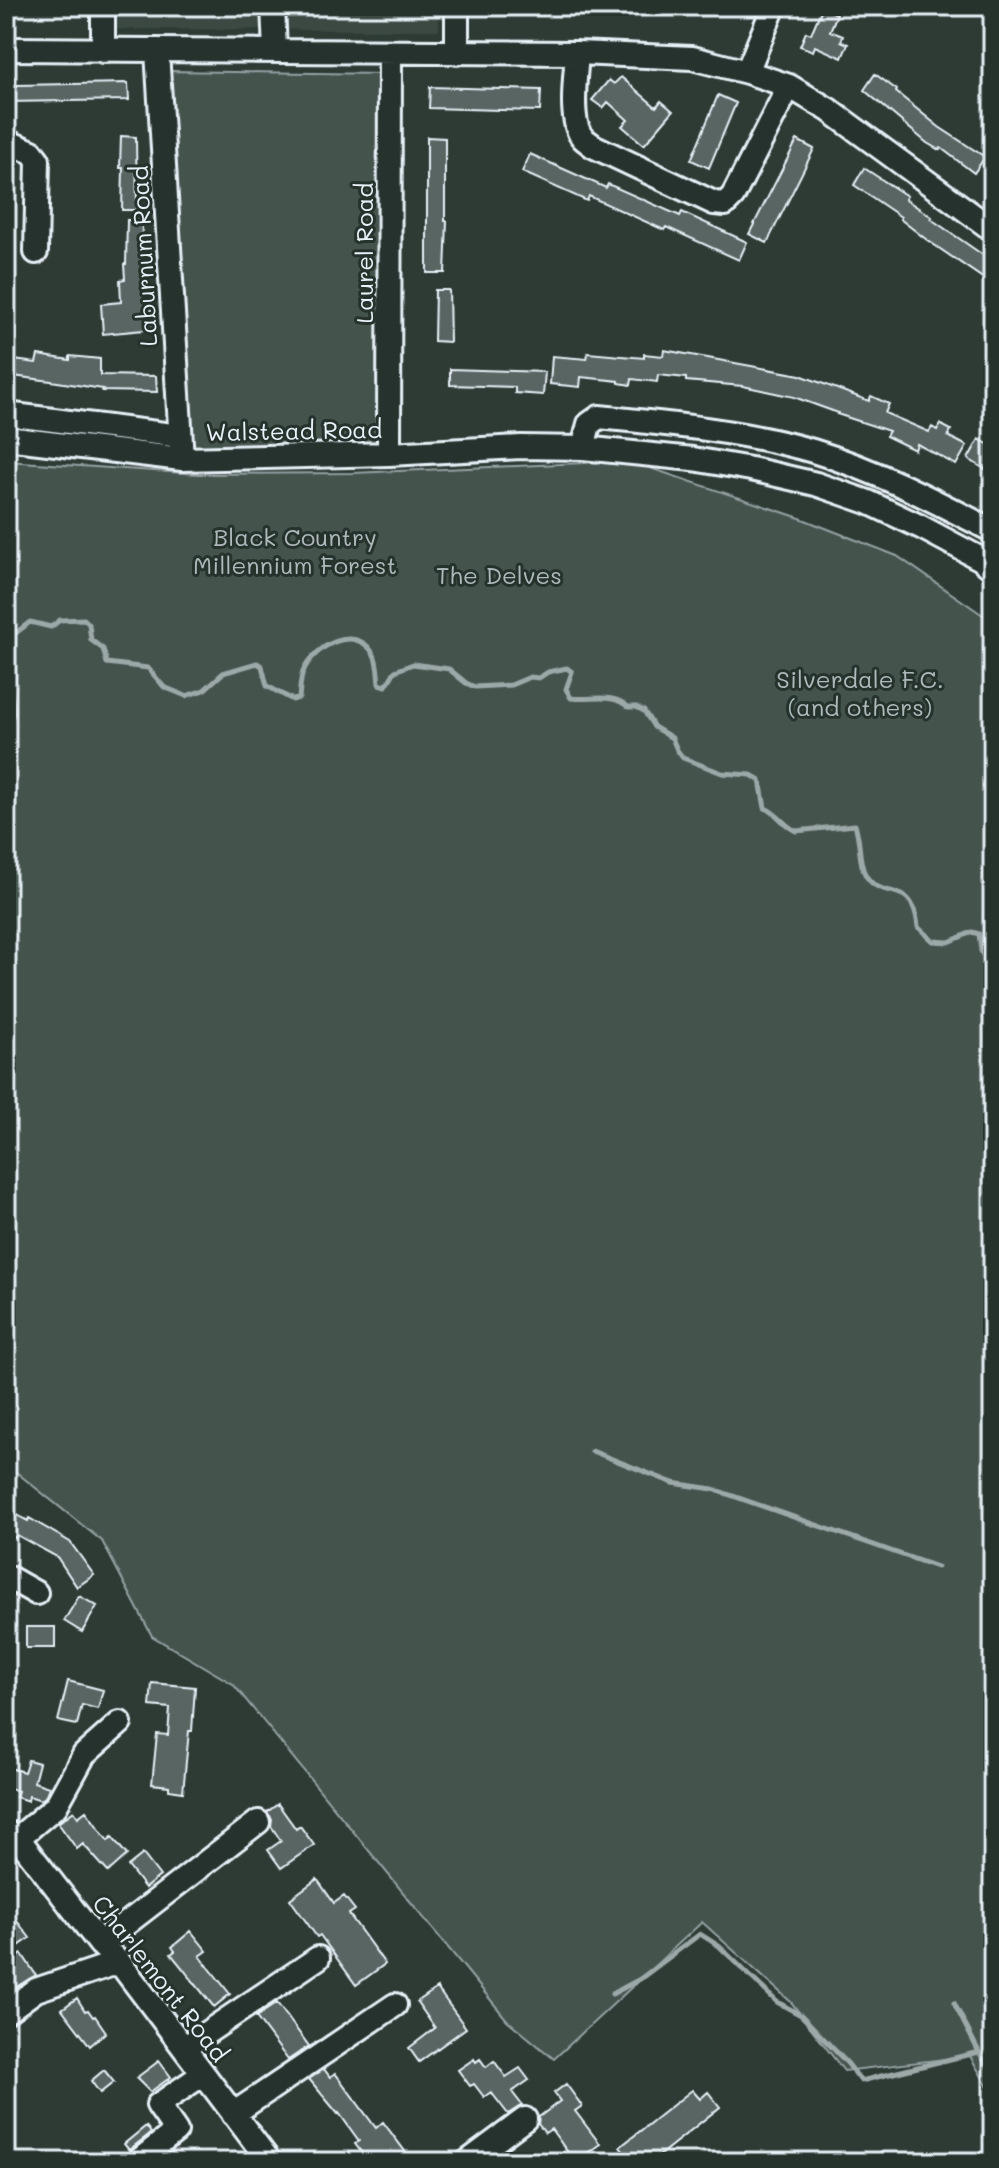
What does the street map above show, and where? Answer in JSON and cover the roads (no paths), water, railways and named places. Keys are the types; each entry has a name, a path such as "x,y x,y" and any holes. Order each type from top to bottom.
{"street":[{"path":"103,6 103,51"},
{"path":"273,6 275,51"},
{"path":"457,6 457,53"},
{"path":"747,72 774,6"},
{"path":"6,49 577,53 692,58 789,86 829,110 986,225 993,201"},
{"name":"Laburnum Road","path":"157,51 182,459"},
{"name":"Laurel Road","path":"389,454 390,52"},
{"path":"577,53 575,104 581,137 593,146 714,203 725,204 733,196 789,86"},
{"path":"6,141 32,152 38,160 36,252"},
{"path":"6,414 180,436"},
{"path":"583,448 589,424 599,417 704,428 765,439 814,451 868,470 993,531"},
{"name":"Walstead Road","path":"6,438 182,459 521,447 583,448 693,459 816,484 868,502 987,564"},
{"path":"987,564 993,539"},
{"path":"6,1576 35,1593"},
{"path":"12,1835 56,1806 84,1755 120,1723"},
{"path":"100,1944 258,1822"},
{"name":"Charlemont Road","path":"12,1835 100,1944 119,1962 270,2162"},
{"path":"184,2048 318,1958"},
{"path":"6,2012 36,1990 119,1962"},
{"path":"233,2114 395,2005"},
{"path":"137,2162 176,2131 158,2105 203,2074"},
{"path":"467,2162 525,2119"}],"waterway":[{"path":"6,643 30,622 51,627 60,620 84,619 89,624 91,640 103,649 107,663 148,668 164,687 186,696 204,690 223,673 257,663 262,666 267,686 293,700 299,698 302,675 315,654 345,639 365,644 373,653 379,684 386,686 395,671 413,664 449,669 475,687 511,685 567,668 572,672 566,689 571,698 609,698 644,711 654,727 672,738 683,758 722,773 751,775 760,780 765,808 796,831 855,825 863,869 872,883 903,895 910,901 918,927 933,941 949,942 972,932 979,934 981,951 993,975"},
{"path":"6,655 14,662 10,682 14,712 11,719 6,719"},
{"path":"592,1451 673,1483 713,1489 937,1567"},
{"path":"612,1994 640,1979 700,1934 719,1946 777,2002 801,2015 861,2081 979,2052 993,2075"},
{"path":"954,2003 979,2052"}],"park label":[{"name":"Black Country Millennium Forest","path":"295,550"},
{"name":"The Delves","path":"499,574"},
{"name":"Silverdale F.C. (and others)","path":"860,692"}]}
